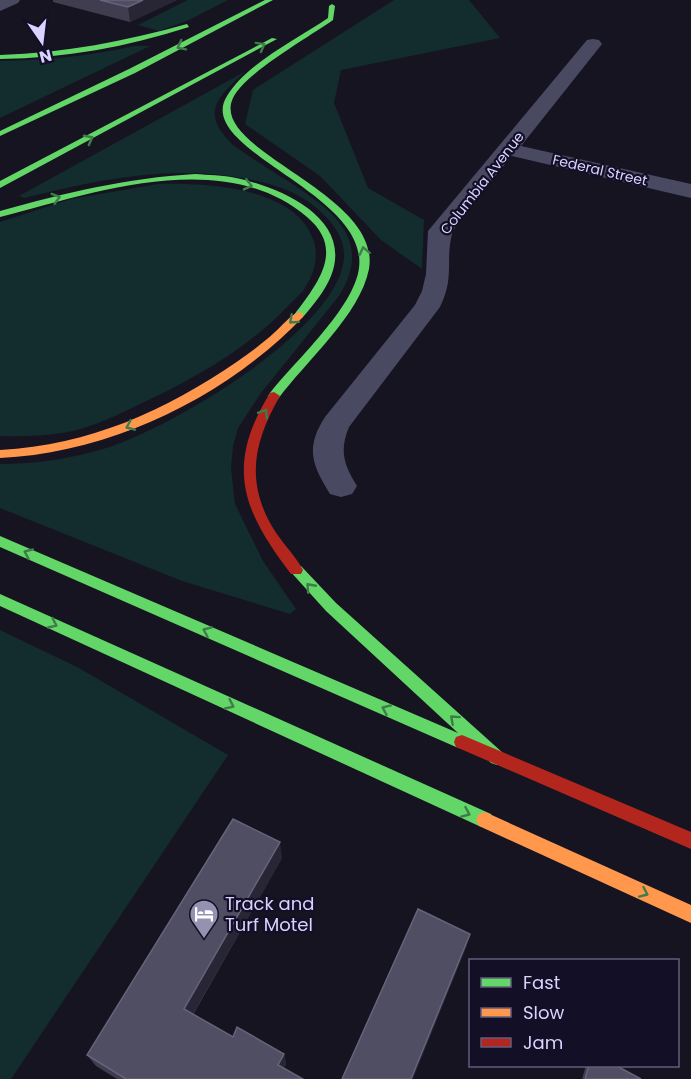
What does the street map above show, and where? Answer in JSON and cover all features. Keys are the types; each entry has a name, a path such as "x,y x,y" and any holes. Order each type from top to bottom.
{"highway":[{"path":"0,57 45,56 118,46 184,27 250,0"},
{"path":"0,134 132,71 270,0"},
{"path":"0,185 215,71 337,3"},
{"path":"337,3 331,19 259,71 228,99 225,107 224,116 231,128 246,143 320,193 346,215 361,238 366,262 359,286 280,388 261,417 250,446 250,479 258,516 288,561 317,594 497,758"},
{"path":"0,214 68,194 144,180 196,177 229,180 261,188 299,205 310,213 325,230 331,251 328,274 302,312 250,356 200,389 157,414 108,436 56,449 0,454"},
{"path":"0,541 691,841"},
{"path":"0,600 691,914"}],"street":[{"path":"0,6 12,0"},
{"name":"Columbia Avenue","path":"341,486 328,467 326,452 335,424 427,307 435,291 438,274 440,231 593,44"},
{"name":"Federal Street","path":"508,149 691,191"}],"green space":[{"path":"188,0 228,0 189,20 159,31 138,25"},
{"path":"394,0 469,0 500,38 341,70 334,103 368,188 424,220 422,269 381,240 320,176 245,124 253,90"},
{"path":"134,46 150,46 0,118 0,61 67,57"},
{"path":"246,71 227,89 216,105 217,123 233,145 307,194 334,217 344,230 350,244 352,259 349,277 339,296 261,393 238,428 233,446 231,468 235,504 263,561 296,609 290,614 182,581 0,508 0,464 39,462 90,453 131,439 167,422 245,374 282,345 313,316 335,286 344,258 343,246 336,229 307,201 268,184 219,175 163,174 107,180 24,198 19,196"},
{"path":"158,184 199,185 246,191 268,198 287,208 303,221 315,245 314,269 304,289 272,322 237,350 199,374 160,394 78,430 43,435 0,436 0,222 71,199"},
{"path":"0,630 79,668 228,755 11,1079 0,1079"}],"building":[{"path":"100,0 143,0 128,7"},
{"name":"Track and Turf Motel","path":"233,819 280,842 184,1009 233,1037 237,1027 284,1054 278,1065 303,1079 126,1079 87,1055"},
{"path":"418,909 470,934 411,1079 342,1079"},
{"path":"588,1067 619,1067 641,1079 585,1079"}],"traffic: fast":[{"path":"0,134 132,71 270,0"},
{"path":"274,396 336,321 354,295 364,267 361,243 349,221 329,202 238,135 226,116 227,106 230,97 248,78 331,19 332,6"},
{"path":"0,57 48,55 95,49 187,26"},
{"path":"0,185 274,39"},
{"path":"0,214 72,194 154,179 195,177 234,180 270,190 302,208 314,218 324,230 329,242 331,254 326,276 299,315"},
{"path":"0,541 462,742"},
{"path":"296,570 331,607 497,758"},
{"path":"0,600 485,820"}],"traffic: slow":[{"path":"0,454 29,453 85,442 165,410 237,366 270,342 299,315"},
{"path":"485,820 691,914"}],"traffic: jam":[{"path":"274,396 260,420 252,443 249,465 250,486 256,507 266,528 296,570"},
{"path":"462,742 691,841"}],"place":[{"name":"Track and Turf Motel","path":"204,940"}]}
